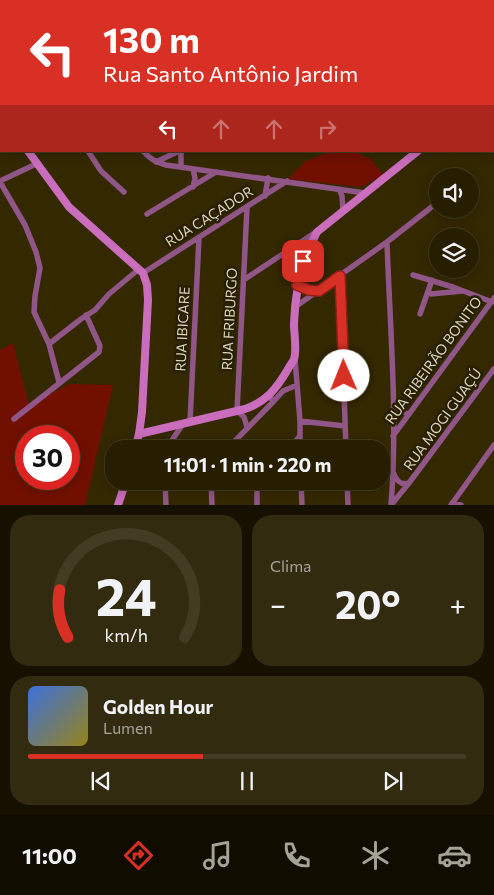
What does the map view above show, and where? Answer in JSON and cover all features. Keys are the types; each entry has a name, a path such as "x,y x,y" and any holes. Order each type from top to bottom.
{"street":[{"path":"29,152 69,207 141,271 147,284 148,300 137,440"},
{"path":"89,152 101,171 124,192"},
{"path":"144,152 156,162 181,167 365,193"},
{"path":"156,162 178,152"},
{"path":"180,152 181,167"},
{"path":"245,279 317,232 417,152"},
{"path":"36,164 0,181 25,225 40,264 34,312 49,344 59,382"},
{"path":"193,169 195,178 193,187"},
{"path":"147,214 216,172"},
{"path":"265,196 268,178"},
{"name":"RUA CAÇADOR","path":"49,344 94,310 109,294 141,271 199,238 288,181"},
{"path":"339,189 343,210"},
{"name":"RUA FRIBURGO","path":"237,411 247,208"},
{"path":"295,307 387,242 429,209"},
{"path":"299,440 300,420 295,358 295,307 297,285 303,261 317,232"},
{"name":"RUA IBICARE","path":"186,423 199,238"},
{"path":"387,242 393,408 391,505"},
{"path":"290,249 299,255 303,261"},
{"path":"413,275 493,300"},
{"path":"340,276 346,440"},
{"path":"420,314 432,280"},
{"path":"297,285 309,290 319,291"},
{"path":"428,291 431,294 464,291"},
{"name":"RUA RIBEIRÃO BONITO","path":"393,436 493,300"},
{"path":"14,419 99,352 100,346 86,315"},
{"path":"139,434 237,411 272,399 295,358"},
{"name":"RUA MOGI GUAÇÚ","path":"391,505 410,483 494,369"},
{"path":"235,440 272,399 283,391 297,385"},
{"path":"393,408 408,414"},
{"path":"237,411 244,417 247,427"},
{"path":"300,420 345,426"},
{"path":"173,440 186,423"},
{"path":"461,505 452,504 494,446"},
{"name":"RUA MOGI GUAÇÚ","path":"393,472 398,481 403,484 410,483"},
{"path":"118,505 123,490"},
{"path":"165,490 166,505"},
{"path":"211,490 212,505"},
{"path":"257,490 257,505"},
{"path":"301,490 302,505"},
{"path":"347,490 348,505"}],"shaded area":[{"path":"329,152 358,152 364,157 369,157 383,175 361,187 288,179 306,161"},
{"path":"13,343 29,405 69,384 113,385 85,505 0,505 0,350"}],"route":[{"path":"303,261 297,285 304,288 319,291 340,276 344,376"}]}
